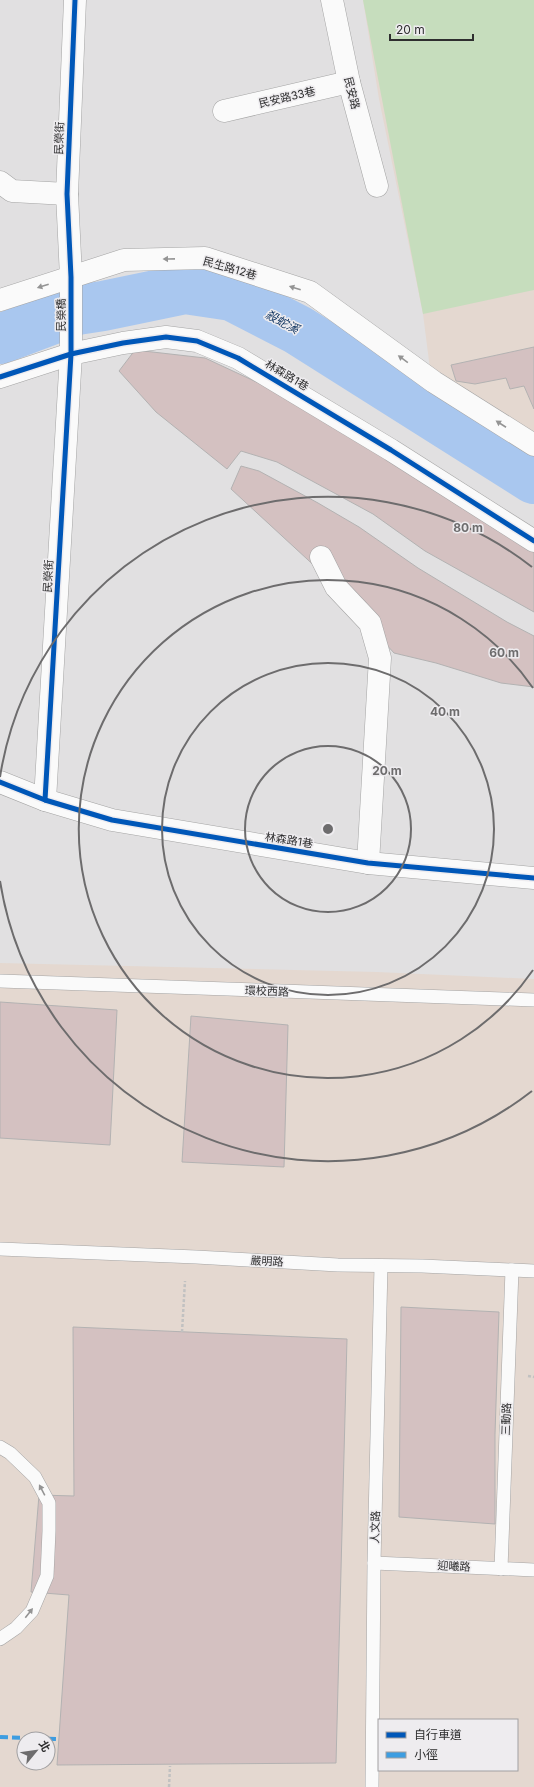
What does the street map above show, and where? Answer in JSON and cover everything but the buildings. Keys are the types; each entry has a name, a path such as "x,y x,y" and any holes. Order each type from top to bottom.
{"street":[{"name":"民榮街","path":"71,277 67,194 75,0"},
{"name":"民安路","path":"332,0 349,82 377,186"},
{"name":"民安路33巷","path":"224,111 349,82"},
{"path":"0,182 12,191 67,194"},
{"name":"民生路12巷","path":"0,300 124,260 205,258 310,292 434,382 534,445"},
{"name":"民榮橋","path":"71,277 71,354"},
{"name":"林森路1巷","path":"0,378 71,354 123,343 166,337 197,341 238,358 391,450 534,541"},
{"name":"民榮街","path":"45,800 71,354"},
{"path":"320,557 336,588 370,624 380,658 368,863"},
{"name":"林森路1巷","path":"0,782 45,800 112,820 368,863 534,878"}],"lane":[{"name":"環校西路","path":"0,981 534,1000"},
{"name":"嚴明路","path":"0,1249 381,1266 534,1271"},
{"name":"人文路","path":"372,1787 374,1563 381,1266"},
{"name":"三動路","path":"501,1569 512,1270"},
{"path":"0,1447 10,1453 35,1477 49,1503 49,1531 47,1576 32,1611 16,1628 0,1639"},
{"name":"迎曦路","path":"374,1563 534,1570"}],"path":[{"path":"182,1332 185,1281"},
{"path":"169,1787 170,1766"}],"shaded area":[{"path":"363,0 534,0 534,434 430,369 423,314 379,99"},
{"path":"0,963 377,972 534,979 534,1787 0,1787"}],"green space":[{"path":"363,0 534,0 534,290 423,314"}],"waterway":[{"name":"殺蛇溪","path":"0,339 77,310 185,289 232,296 298,330 534,479"}],"marked path":[{"path":"0,1737 59,1739"}],"cycle path":[{"path":"45,800 71,354 71,277 67,194 75,0"},
{"path":"0,377 71,354 123,343 166,337 197,341 238,358 391,450 534,541"},
{"path":"0,782 45,800 112,820 368,863 534,878"}]}
